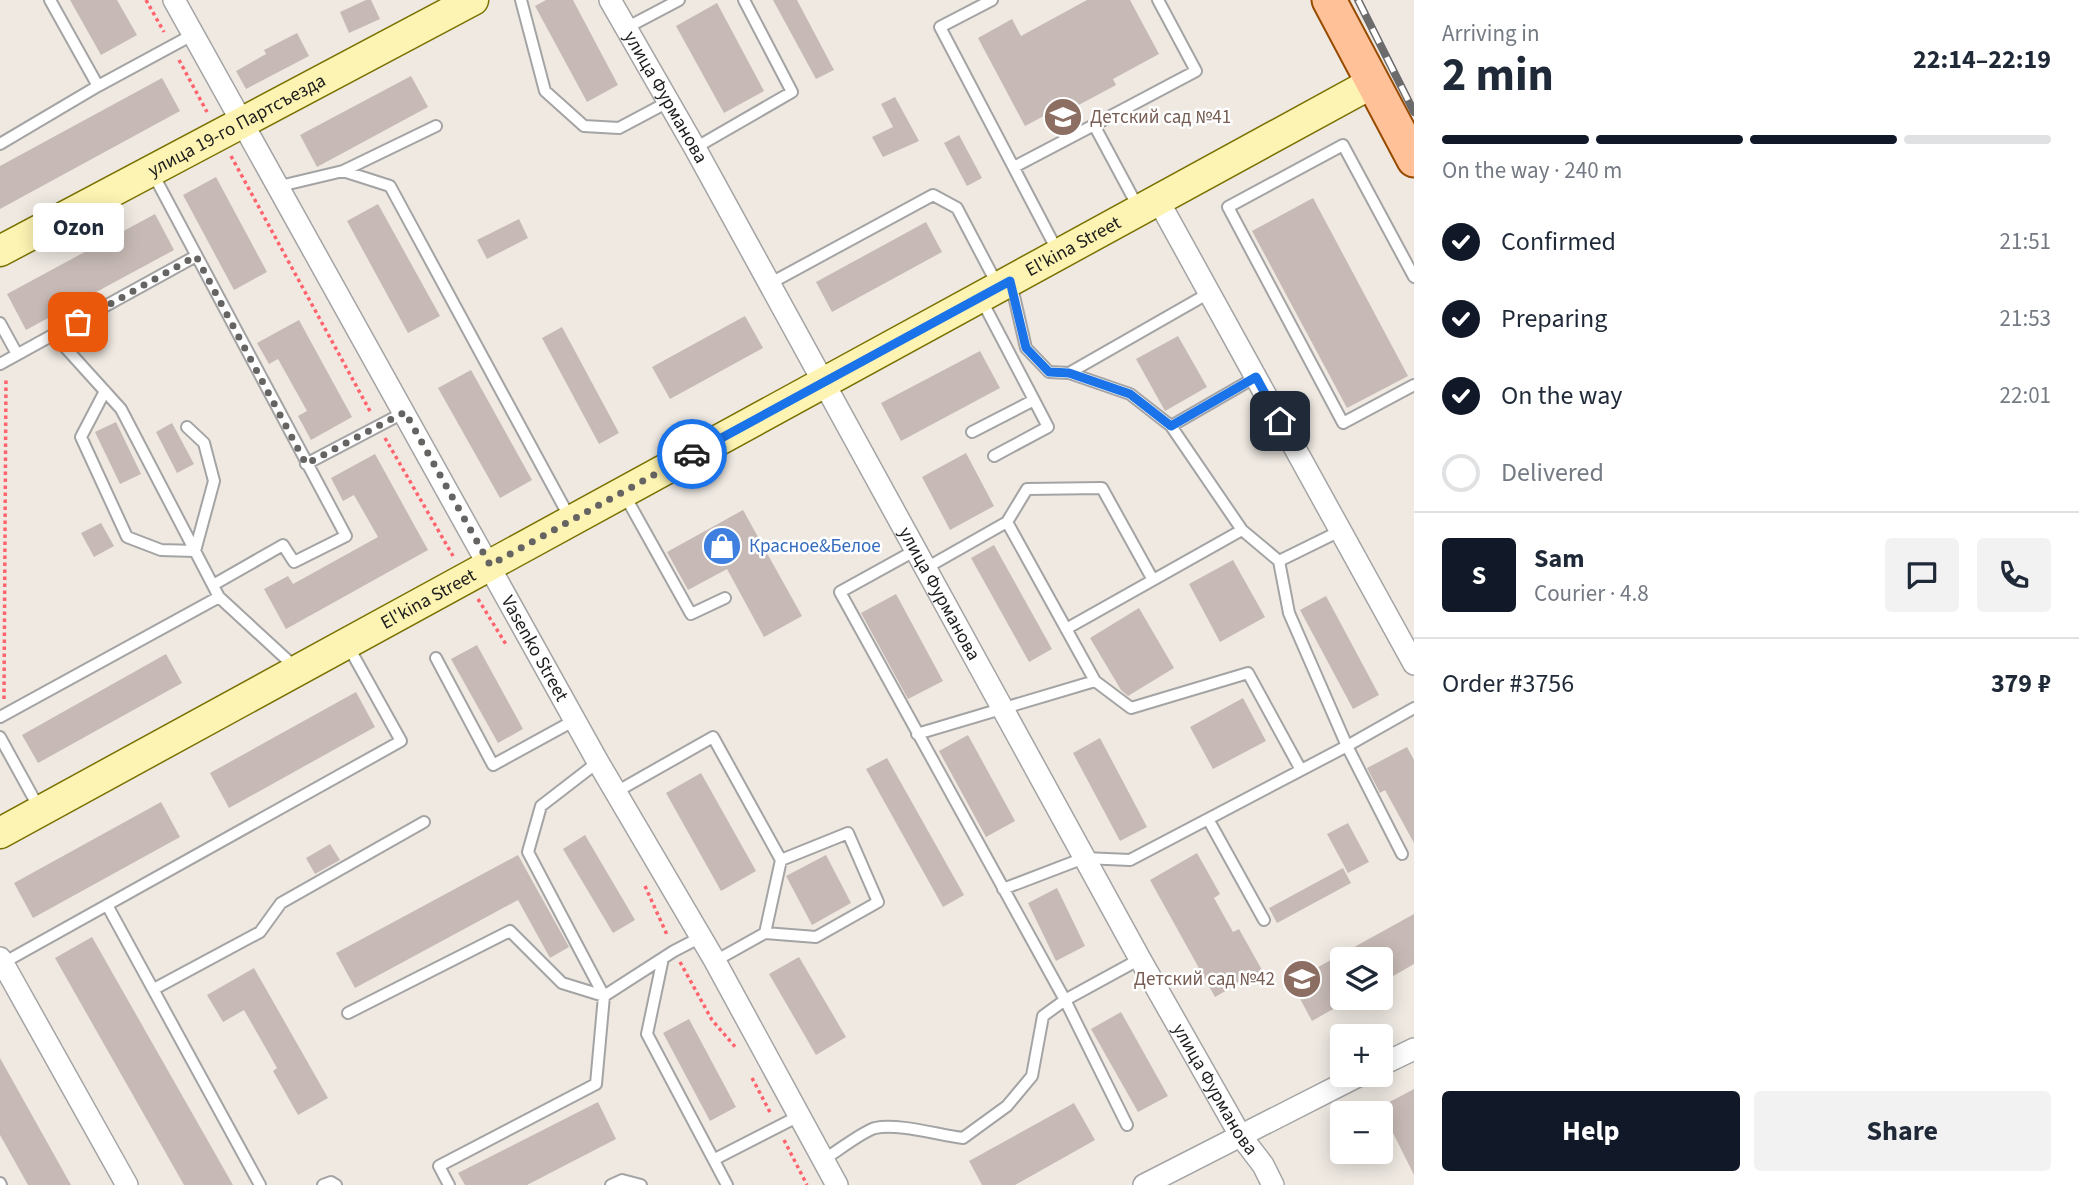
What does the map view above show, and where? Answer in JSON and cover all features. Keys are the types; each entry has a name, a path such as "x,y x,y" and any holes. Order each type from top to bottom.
{"main road":[{"path":"1329,0 1414,160"}],"street":[{"name":"Vasenko Street","path":"174,0 280,186 598,762 715,961 837,1185"},
{"name":"улица 19-го Партсъезда","path":"0,251 150,169 473,0"},
{"name":"улица Фурманова","path":"610,0 695,148 1140,959 1240,1135 1273,1185"},
{"name":"El'kina Street","path":"0,833 1371,83"},
{"path":"1149,205 1209,293 1414,664"},
{"path":"2,961 127,1185"},
{"path":"1393,1059 1414,1049"},
{"path":"1144,1185 1336,1087"}],"lane":[{"path":"50,0 98,86"},
{"path":"521,0 545,91 584,126 619,128 668,102"},
{"path":"626,28 679,0"},
{"path":"695,148 792,92 744,0"},
{"path":"992,0 940,27 1059,254"},
{"path":"1014,167 1196,71 1158,0"},
{"path":"0,144 98,86 194,34"},
{"path":"1094,125 1149,205"},
{"path":"280,186 343,171 436,126"},
{"path":"1414,277 1343,145 1228,207 1343,423 1414,385"},
{"path":"150,169 346,536 294,562 283,545 213,585"},
{"path":"343,171 390,186 571,520"},
{"path":"769,284 933,195 957,208 1026,348 1049,372 1069,373 1130,394 1171,426 1242,530 1279,561 1289,612 1347,746 1402,854"},
{"path":"3,362 196,256"},
{"path":"994,456 1048,427 1034,400 996,288"},
{"path":"1069,373 1209,293"},
{"path":"0,323 17,354"},
{"path":"54,335 121,409 219,597 298,670"},
{"path":"1171,426 1256,377"},
{"path":"106,391 81,437 127,537 161,550 195,551"},
{"path":"972,432 1034,400"},
{"path":"306,464 405,412"},
{"path":"187,427 204,443 214,481 195,551"},
{"path":"926,568 1007,522 1027,489 1102,488 1153,580"},
{"path":"622,492 691,614 725,597"},
{"path":"1007,522 1095,681 1131,708 1248,673 1301,770"},
{"path":"1066,629 1242,530"},
{"path":"1279,561 1340,531"},
{"path":"916,550 840,592 1065,1000 1126,1125"},
{"path":"2,716 219,597"},
{"path":"2,961 401,741 347,643"},
{"path":"436,658 493,765 575,720"},
{"path":"917,734 1095,681"},
{"path":"1003,889 1084,858 1130,860 1414,708"},
{"path":"0,737 41,811"},
{"path":"615,792 713,737 781,860 765,933"},
{"path":"449,1185 439,1166 596,1084 604,996 528,852 541,806 598,762"},
{"path":"1208,819 1264,920"},
{"path":"154,989 260,932 281,903 424,822"},
{"path":"715,961 765,933 816,937 878,902 848,833 781,860"},
{"path":"107,905 260,1185"},
{"path":"348,1013 510,931 562,983 604,996 701,937"},
{"path":"663,958 647,1034 715,1158 722,1184"},
{"path":"823,1160 874,1128 913,1129 963,1138 1007,1106 1032,1076 1044,1016 1065,1000 1140,959"},
{"path":"715,1158 799,1116"},
{"path":"611,1185 622,1180 641,1185"},
{"path":"323,1185 331,1182 337,1185"}],"path":[{"path":"2,716 3,362"}],"building":[{"path":"70,0 117,0 137,35 101,55"},
{"path":"371,0 380,19 349,33 340,12"},
{"path":"546,0 573,0 618,85 587,102 535,6"},
{"path":"773,0 797,0 834,70 816,79"},
{"path":"1087,0 1130,0 1159,54 1113,79 1116,85 1075,107 1072,101 1025,126 978,38 1012,19 1021,36"},
{"path":"717,3 764,91 724,113 676,26"},
{"path":"297,33 309,56 246,89 236,71 266,54 264,50"},
{"path":"411,76 428,107 317,167 300,135"},
{"path":"162,78 180,111 0,209 0,166"},
{"path":"895,97 919,141 883,157 872,137 893,127 881,104"},
{"path":"959,135 982,178 967,186 944,143"},
{"path":"216,177 267,272 234,290 183,195"},
{"path":"1313,198 1408,376 1347,408 1252,231"},
{"path":"378,204 440,316 408,333 347,221"},
{"path":"155,214 174,250 26,330 7,294"},
{"path":"519,219 528,238 487,259 477,240"},
{"path":"926,222 942,252 832,312 816,282"},
{"path":"745,316 763,348 670,399 652,367"},
{"path":"299,320 352,417 311,440 298,416 307,411 278,359 269,364 257,343"},
{"path":"562,327 619,433 599,444 542,338"},
{"path":"1178,336 1207,387 1165,411 1136,359"},
{"path":"980,351 1000,388 901,441 881,403"},
{"path":"471,370 532,480 500,498 438,388"},
{"path":"116,422 141,474 120,484 95,432"},
{"path":"172,423 194,464 177,473 156,432"},
{"path":"966,453 994,506 950,530 922,477"},
{"path":"375,454 428,550 286,629 264,589 288,576 293,584 378,537 354,495 343,501 331,478"},
{"path":"743,510 802,616 764,637 727,569 688,590 667,552"},
{"path":"101,523 114,546 94,557 81,533"},
{"path":"994,545 1052,649 1029,662 971,558"},
{"path":"1233,560 1265,617 1220,642 1189,584"},
{"path":"896,594 943,681 908,699 861,613"},
{"path":"1326,596 1379,695 1353,709 1300,610"},
{"path":"1139,608 1174,668 1128,696 1121,690 1090,638"},
{"path":"477,645 523,729 498,743 451,659"},
{"path":"166,654 182,683 38,763 22,735"},
{"path":"356,692 375,727 229,808 210,773"},
{"path":"1243,698 1266,741 1213,769 1190,727"},
{"path":"968,735 1015,821 986,837 939,751"},
{"path":"1100,738 1147,827 1120,841 1073,753"},
{"path":"1407,747 1414,760 1414,843 1385,790 1380,793 1367,768"},
{"path":"887,758 964,895 943,907 866,769"},
{"path":"701,773 756,871 721,891 666,793"},
{"path":"161,802 180,837 33,918 14,883"},
{"path":"1348,823 1369,862 1348,873 1327,834"},
{"path":"585,835 635,920 613,933 563,849"},
{"path":"330,844 340,860 315,874 306,858"},
{"path":"1197,853 1220,894 1214,898 1233,932 1239,929 1262,970 1215,997 1150,880"},
{"path":"518,855 569,947 550,958 518,900 355,988 336,953"},
{"path":"826,855 851,903 812,925 786,876"},
{"path":"1343,868 1351,883 1277,923 1269,908"},
{"path":"1057,888 1085,946 1056,961 1028,903"},
{"path":"1414,914 1414,964 1393,976 1393,947 1354,947"},
{"path":"92,937 233,1185 184,1185 55,958"},
{"path":"799,957 846,1037 816,1055 769,974"},
{"path":"1330,960 1331,1010 1312,1021 1291,982"},
{"path":"254,968 328,1098 298,1115 273,1071 277,1068 244,1010 223,1022 207,995"},
{"path":"1121,1012 1168,1096 1138,1112 1091,1029"},
{"path":"689,1019 736,1107 710,1121 663,1033"},
{"path":"0,1058 71,1185 28,1185 0,1135"},
{"path":"1414,1089 1414,1175 1393,1133 1391,1101"},
{"path":"598,1102 616,1139 527,1185 465,1185 458,1173"},
{"path":"1074,1103 1095,1140 1015,1185 982,1185 969,1161"}],"railway":[{"path":"1358,0 1414,112"}],"way so far":[{"path":"78,322 196,256 306,464 405,412 490,565 692,454"}],"place":[{"name":"Детский сад №41","path":"1063,117"},
{"name":"Ozon","path":"78,322"},
{"name":"Красное&Белое","path":"722,546"},
{"name":"Детский сад №42","path":"1302,979"}],"route":[{"path":"692,454 1010,281 1026,348 1049,372 1069,373 1130,394 1171,426 1256,377 1280,421"}]}
